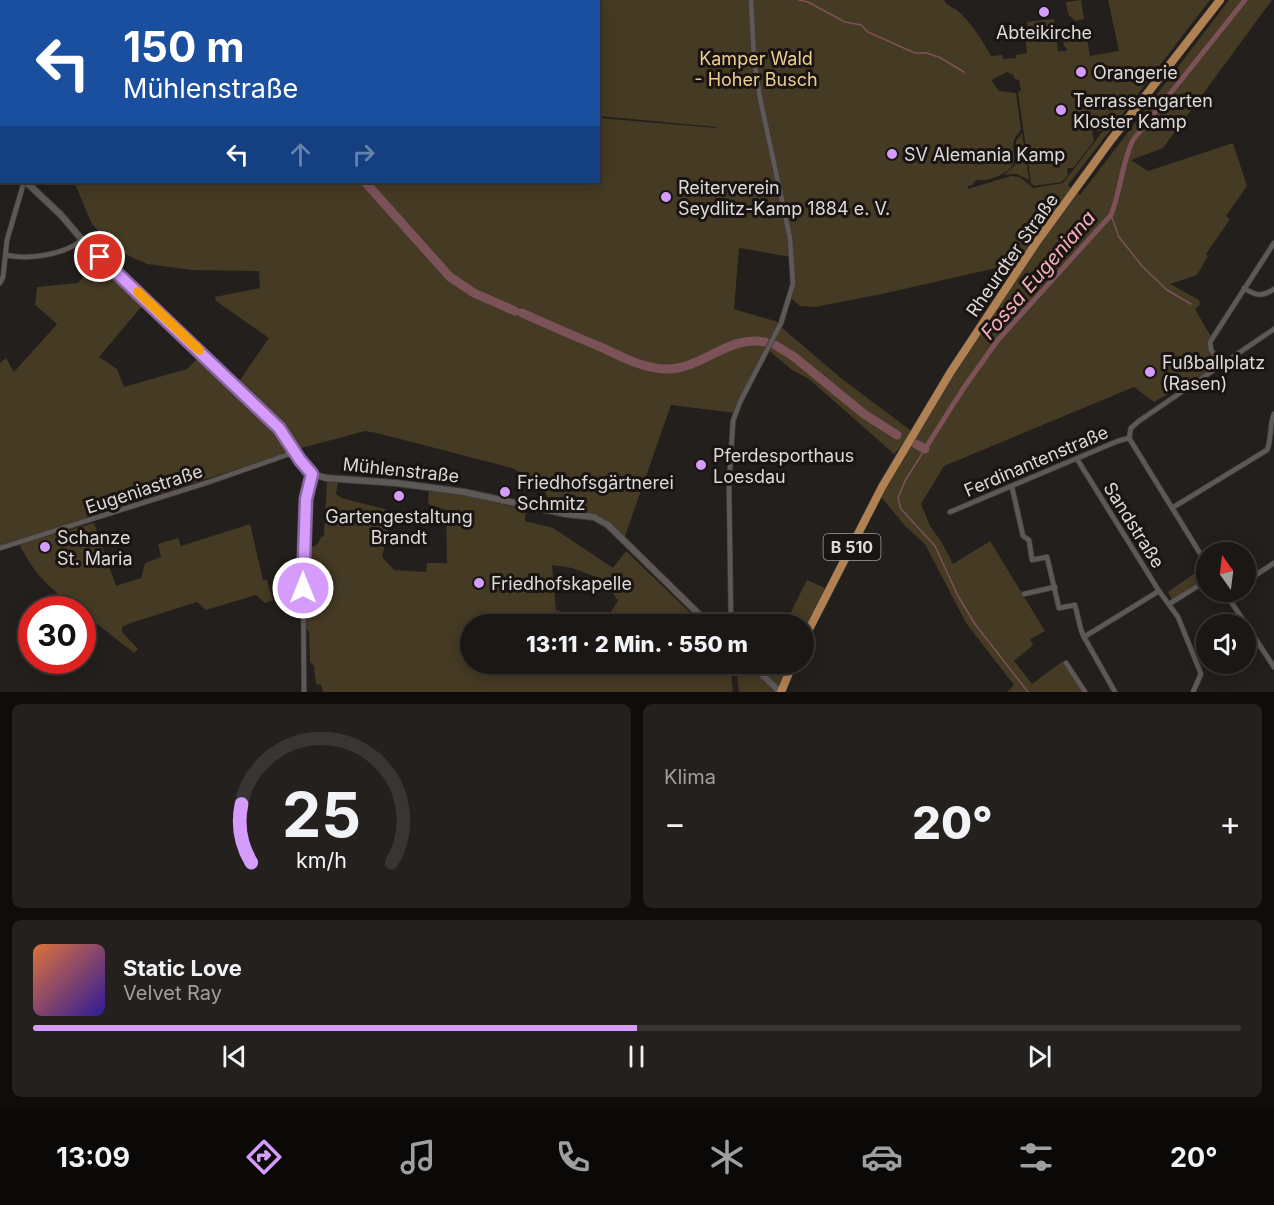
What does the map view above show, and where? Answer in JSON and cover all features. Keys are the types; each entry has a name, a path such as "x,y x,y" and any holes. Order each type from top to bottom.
{"main road":[{"name":"Rheurdter Straße","path":"814,620 882,487 950,373 1042,234 1111,140 1220,0"},
{"path":"781,692 788,674"}],"street":[{"path":"732,614 729,485 733,421 740,402 782,323 792,284 790,238 754,60 751,0"},
{"path":"0,284 7,240 25,183"},
{"path":"26,183 61,215 82,240 272,420 312,474 306,499 303,543 304,692"},
{"path":"6,255 23,257 52,253 76,245 82,240"},
{"path":"1221,364 1211,350 1210,342 1274,243"},
{"path":"1244,288 1260,296 1274,289"},
{"name":"Ferdinantenstraße","path":"950,512 1129,438 1131,428 1139,421 1274,329"},
{"path":"1172,508 1267,450 1274,414"},
{"path":"1129,438 1196,547"},
{"name":"Eugeniastraße","path":"0,548 209,482 295,452"},
{"name":"Sandstraße","path":"1077,459 1159,591 1169,603 1184,633 1201,674 1193,692"},
{"name":"Mühlenstraße","path":"312,474 464,492 566,514 594,517 608,525 699,614"},
{"path":"1012,487 1023,536 1029,540 1032,560 1047,557 1059,608 1075,605 1084,637 1115,692"},
{"path":"1256,575 1274,563"},
{"path":"1024,594 1054,587"},
{"path":"1169,603 1196,587"},
{"path":"1084,637 1159,591"},
{"path":"1233,602 1274,668"},
{"path":"1066,663 1085,692"},
{"path":"762,674 781,692"}],"green space":[{"name":"Kamper Wald - Hoher Busch","path":"600,0 944,0 969,22 991,56 1002,55 1003,59 1016,58 1016,55 1027,53 1024,29 1028,28 1027,22 1054,19 1058,51 1067,49 1064,46 1063,35 1086,32 1090,56 1119,51 1108,0 1210,0 1068,185 1080,195 1229,0 1272,0 1163,148 1131,160 1148,171 1233,143 1247,186 1226,216 1230,219 1206,254 1208,256 1197,275 1170,284 1199,300 1200,304 1195,309 1210,335 1212,351 1221,364 1154,402 1134,387 944,466 921,504 930,526 953,564 990,541 1045,631 1030,639 1033,645 1014,661 1032,684 1063,661 1083,692 1007,692 1014,685 966,623 925,544 905,526 878,493 903,461 913,435 894,454 809,379 792,370 768,350 736,413 671,405 624,539 601,517 555,510 539,482 512,468 365,431 298,449 283,426 238,383 269,338 216,301 215,297 260,288 259,271 192,270 147,264 118,251 92,224 74,183 600,183 600,118 716,128 717,133 716,127 600,116","holes":["1007,72 1019,80 1021,90 1018,93 1031,183 1034,186 1062,182 1068,175 1067,168 1073,168 1094,141 1092,131 1103,131 1063,183 1033,188 1020,177 1011,176 968,189 968,186 976,180 991,179 1007,171 1014,161 1013,144 1021,129 1016,93 999,91 991,80","739,248 791,257 791,298 800,306 815,307 996,268 1011,280 914,433 842,379 780,326 781,323 734,309"]},
{"path":"1081,0 1084,19 1075,21 1068,14 1066,2"},
{"path":"1022,133 1029,180 1017,174 1004,175 1015,165 1016,141"},
{"path":"100,257 147,300 99,357 117,369 124,387 187,369 200,356 264,416 286,442 291,452 87,517 86,522 0,548 0,363 6,358 14,372 57,324 35,305 37,287 78,283"},
{"path":"327,481 338,481 336,494 342,498 388,510 392,515 382,557 394,570 426,572 427,563 447,563 446,510 428,504 429,491 467,496 526,510 525,521 553,528 613,568 626,551 692,614 609,614 618,601 605,580 572,568 552,565 556,610 570,614 460,614 460,674 731,674 733,692 323,692 321,685 316,684 314,666 310,662 309,632 306,628 308,547 316,545 324,536"},
{"path":"94,523 116,586 141,578 145,563 161,557 158,544 178,538 181,546 250,524 263,580 267,580 273,600 265,603 256,595 206,610 197,602 131,623 122,627 122,632 138,649 134,653 96,623 96,596 62,596 38,573 19,544"},
{"path":"1196,572 1196,584 1172,600 1168,592"},
{"path":"807,580 825,588 814,616 790,614"},
{"path":"737,674 759,674 766,680 761,674 789,674 781,692 739,692"}],"waterway":[{"path":"799,0 808,2 845,22 861,25 868,32 915,53 926,53 939,57 964,72"},
{"name":"Fossa Eugeniana","path":"925,449 997,341 1111,215 1133,140 1245,0"},
{"path":"366,183 450,277 474,293 515,311"},
{"path":"1111,215 1119,237 1142,266 1167,290 1191,304"},
{"path":"522,313 633,362 664,369 690,364 739,343 765,342"},
{"path":"775,345 793,356 864,414 897,435"},
{"path":"916,444 925,449"},
{"path":"925,449 905,481 898,498 901,509 935,546 958,596 975,624 1028,692"}],"slow traffic":[{"path":"138,292 199,350"}],"place":[{"name":"Abteikirche","path":"1044,12"},
{"name":"Orangerie","path":"1081,72"},
{"name":"Terrassengarten Kloster Kamp","path":"1061,110"},
{"name":"SV Alemania Kamp","path":"892,154"},
{"name":"Reiterverein Seydlitz-Kamp 1884 e. V.","path":"666,197"},
{"name":"Fußballplatz (Rasen)","path":"1150,372"},
{"name":"Pferdesporthaus Loesdau","path":"701,465"},
{"name":"Friedhofsgärtnerei Schmitz","path":"505,492"},
{"name":"Gartengestaltung Brandt","path":"399,496"},
{"name":"Schanze St. Maria","path":"45,547"},
{"name":"Friedhofskapelle","path":"479,583"}],"route":[{"path":"100,257 155,307 279,428 304,466 312,474 306,499 303,588"}]}
